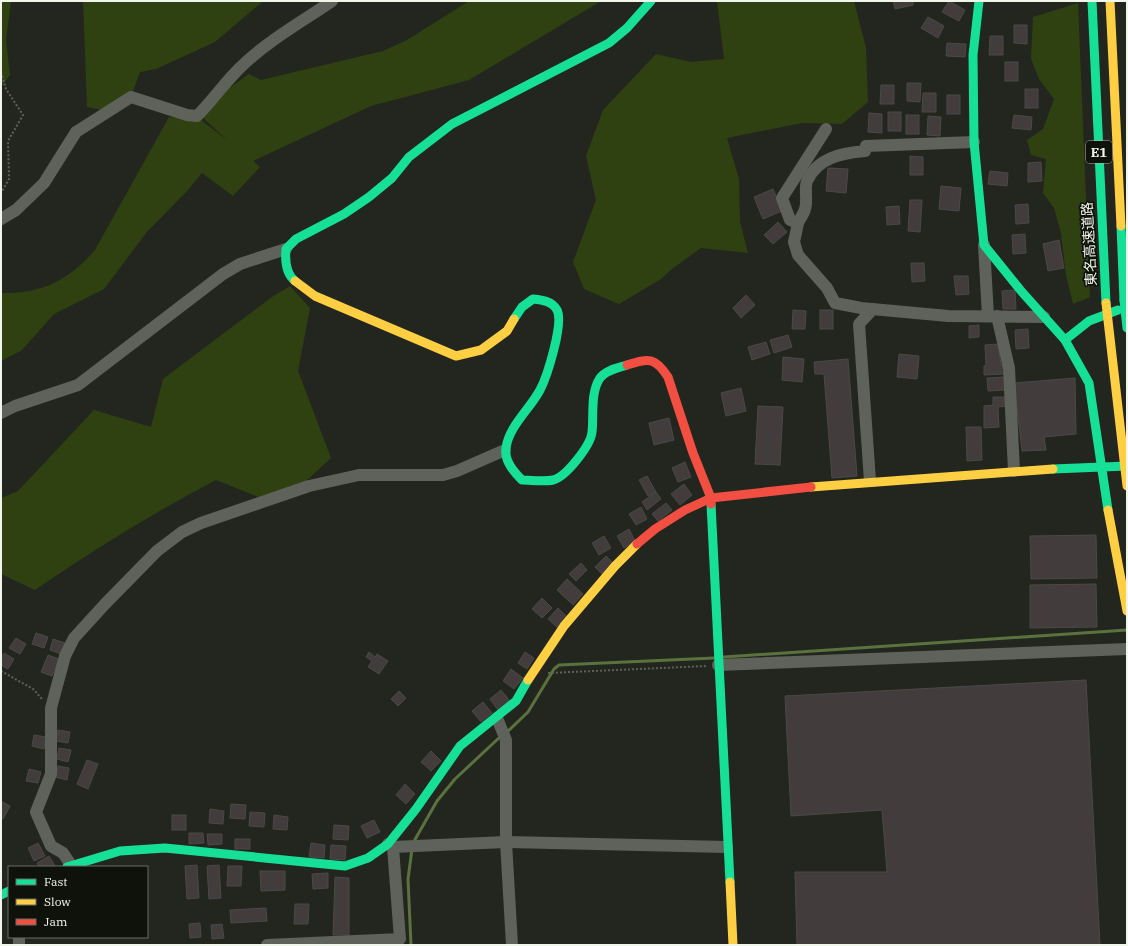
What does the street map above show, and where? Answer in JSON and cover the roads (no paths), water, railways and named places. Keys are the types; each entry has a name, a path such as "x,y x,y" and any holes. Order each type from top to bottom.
{"main road":[{"path":"651,1 627,28 609,43 452,124 409,158 392,178 369,197 344,214 296,239 286,249 285,262 292,279 315,296 456,356 481,350 495,341 507,331 522,307 533,298 544,299 555,307 560,314 560,326 541,388 514,431 506,450 509,466 522,480 553,480 567,471 580,455 592,434 595,388 600,376 607,372 642,360 654,360 661,366 668,377 693,453 711,498 718,665 733,945"},
{"path":"979,1 973,55 974,142 984,245 1065,340 1089,383 1115,552 1127,611"},
{"name":"東名高速道路","path":"1092,1 1106,303 1127,486"},
{"name":"E1","path":"1110,1 1127,328"},
{"path":"1065,340 1089,321 1126,303"},
{"path":"69,866 120,851 165,848 345,866 368,858 390,845 460,746 498,721 516,701 544,654 557,636 634,547 655,529 685,510 711,498 870,481 1014,471 1127,466"}],"street":[{"path":"1,219 16,210 44,183 76,132 131,97 187,115 197,116 213,100 243,64 266,45 332,1"},
{"path":"798,223 790,220 782,198 826,129"},
{"path":"974,142 866,146 865,151 842,153 828,159 815,169 807,182 805,208 798,223 794,242 798,255 827,288 835,303 873,309 948,316 1044,317"},
{"path":"984,245 992,316 1009,368 1014,471"},
{"path":"1,413 15,406 78,385 223,274 240,264 286,249"},
{"path":"870,481 859,324 873,309"},
{"path":"69,866 63,853 51,846 36,812 51,774 52,708 65,656 74,638 157,551 182,532 243,508 309,486 359,475 443,476 506,450"},
{"path":"718,665 1127,649"},
{"path":"498,721 505,737 506,842 512,945"},
{"path":"267,945 400,939 390,845 419,846 506,842 727,847"}],"waterway":[{"path":"724,657 1127,630"},
{"path":"506,733 528,712 554,669 559,665 714,658"},
{"path":"413,843 437,801 455,779 501,736"},
{"path":"411,945 408,879 412,849"}]}
